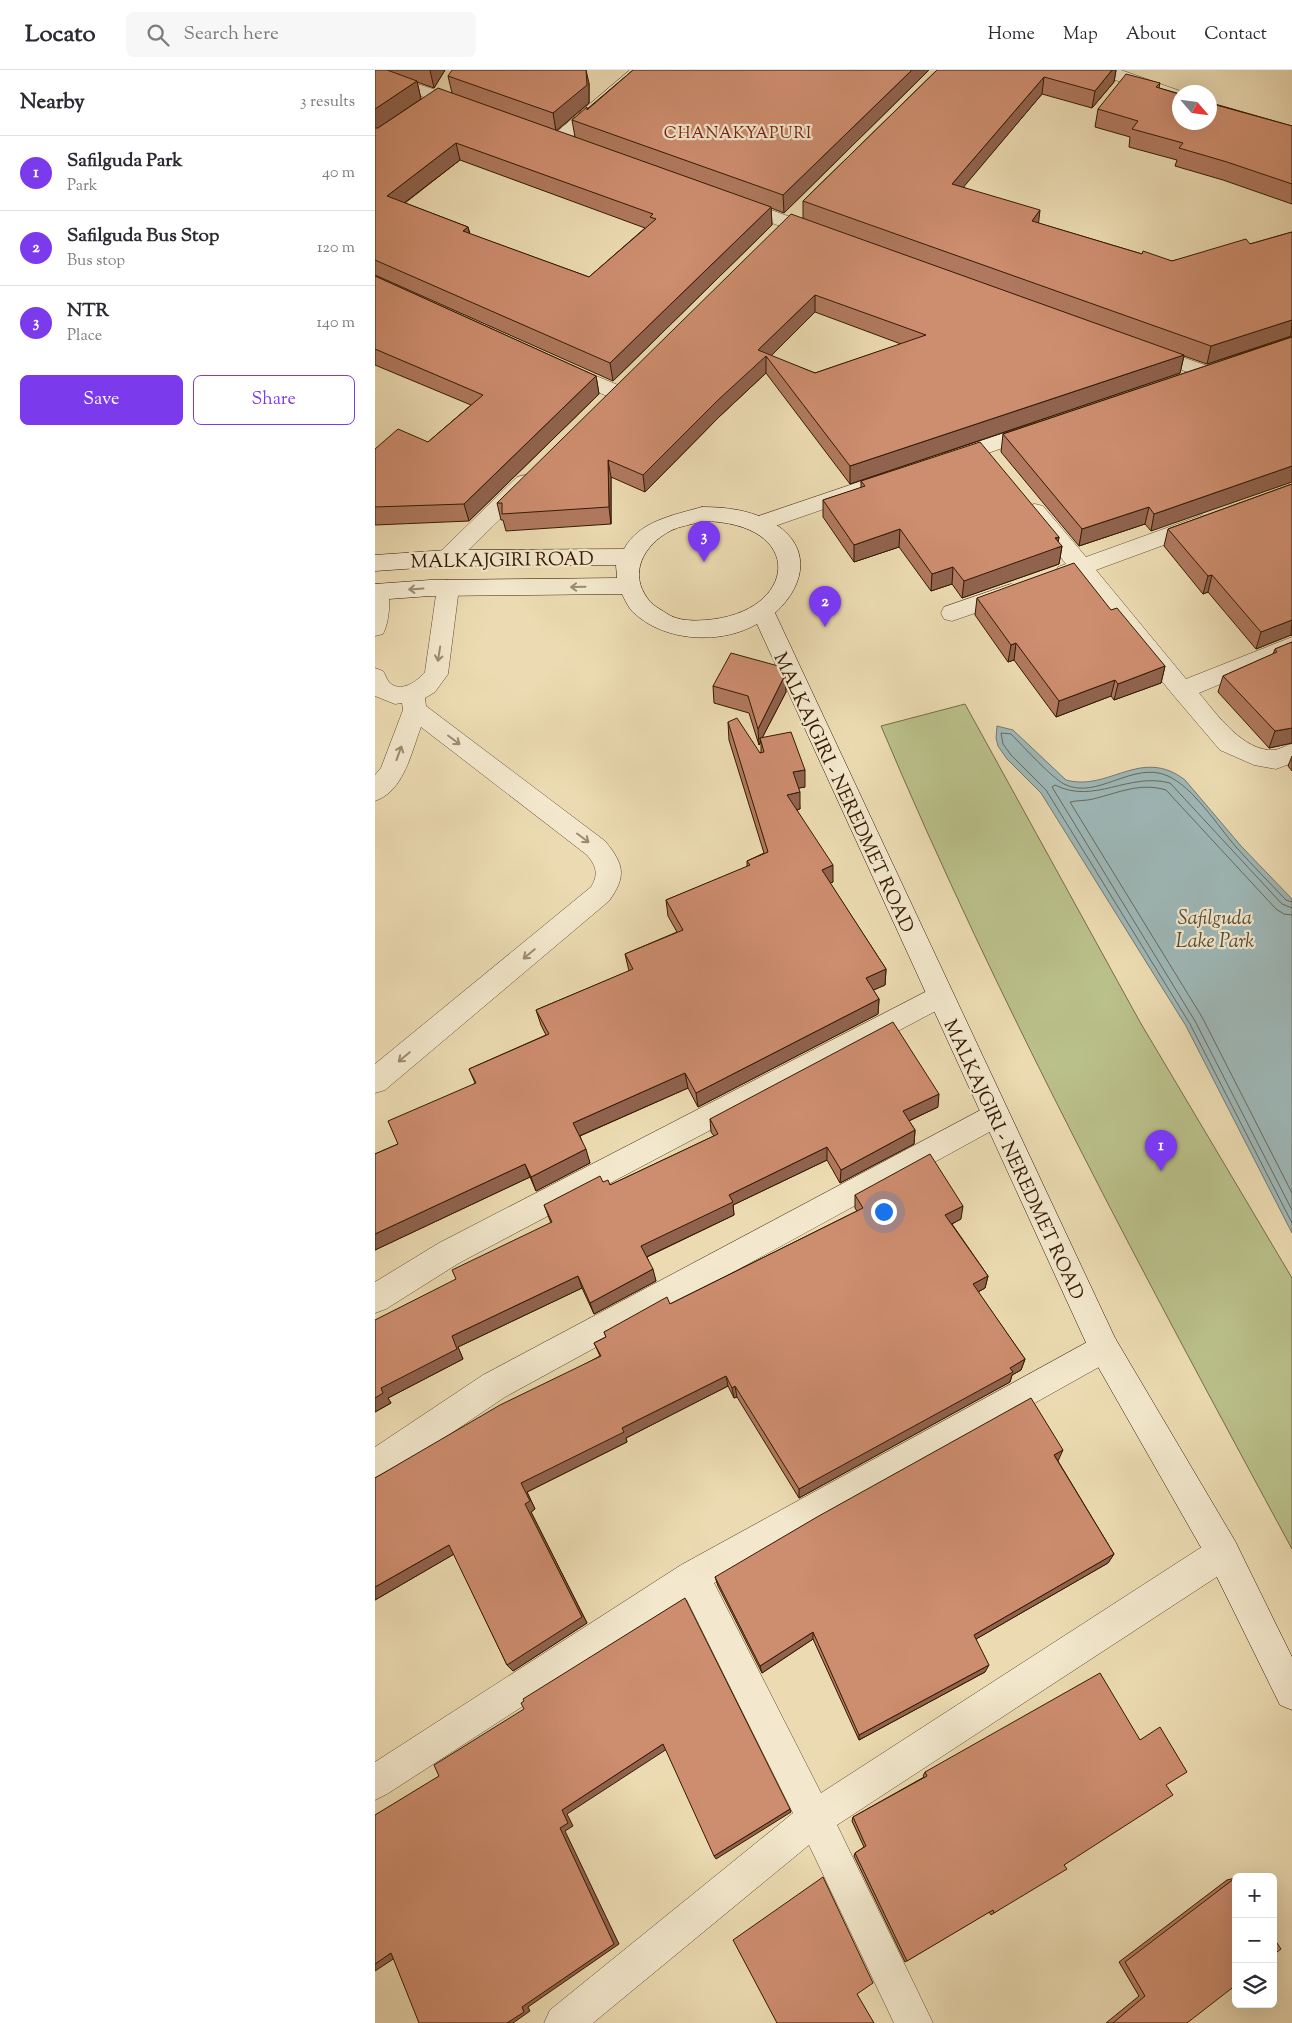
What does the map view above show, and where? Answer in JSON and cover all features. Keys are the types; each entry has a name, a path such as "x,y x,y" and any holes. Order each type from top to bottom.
{"street":[{"path":"558,140 640,70"},
{"path":"1105,70 1172,94"},
{"path":"375,74 444,89 485,113"},
{"path":"424,107 444,89"},
{"path":"540,133 577,147"},
{"path":"714,196 780,229 833,238"},
{"path":"780,229 801,208"},
{"path":"1130,345 1213,369 1177,382"},
{"path":"544,360 616,392"},
{"path":"927,466 989,455 1057,422"},
{"path":"447,558 539,468"},
{"path":"758,524 880,482"},
{"path":"1020,492 1182,690 1229,743 1254,756 1276,760 1292,753"},
{"path":"722,514 741,517 758,524 781,542 790,566 789,579 784,591 763,613 725,628 703,630 682,627 663,621 646,612 634,600 627,586 625,572 629,557 637,544 649,532 683,517 722,514"},
{"path":"952,613 1219,517"},
{"name":"MALKAJGIRI ROAD","path":"375,563 447,558 629,557"},
{"name":"MALKAJGIRI ROAD","path":"376,592 448,588 627,586"},
{"path":"375,791 392,773 413,702 436,674 448,588"},
{"path":"375,628 376,592"},
{"name":"MALKAJGIRI - NEREDMET ROAD","path":"763,613 994,1115 1104,1348 1223,1553 1292,1693"},
{"path":"1182,690 1292,645"},
{"path":"375,677 380,688 413,702 596,848 607,861 609,870 608,884 600,894 375,1081"},
{"path":"375,1299 449,1253 939,996"},
{"path":"375,1466 494,1386 994,1115"},
{"path":"375,1782 693,1577 1104,1348"},
{"path":"563,2023 815,1818 1223,1553"},
{"path":"693,1577 815,1818 914,2023"}],"green space":[{"path":"965,704 1140,1022 1292,1278 1292,1549 1076,1142 975,936 881,726"}],"water":[{"name":"Safilguda Lake Park","path":"997,726 1013,730 1066,780 1082,782 1097,780 1139,768 1154,767 1169,771 1185,780 1241,846 1292,899 1292,1233 1186,1026 1041,793 1007,759 998,746 996,738"}],"building":[{"path":"375,70 387,70 417,81 375,109"},
{"path":"452,70 586,70 587,85 553,113 448,76"},
{"path":"633,70 912,70 783,195 572,120 587,107 587,110"},
{"path":"937,70 1112,70 1095,91 1044,77 952,184 1040,210 1032,221 1142,254 1143,251 1172,261 1246,239 1250,244 1292,232 1292,320 1211,346 803,201"},
{"path":"1126,74 1160,83 1156,87 1172,92 1172,130 1217,130 1217,105 1292,126 1292,184 1179,148 1183,143 1132,129 1138,121 1098,109"},
{"path":"438,88 771,207 610,363 375,260 375,128 378,128","holes":["456,143 653,214 650,217 656,219 589,277 463,231 468,227 387,196"]},
{"path":"791,214 1184,355 850,466 766,356 718,400 643,475 608,460 609,507 502,514 502,503 497,503","holes":["815,295 926,335 815,373 758,350"]},
{"path":"375,276 596,376 464,504 375,507 375,449 398,429 428,442 483,395 375,349"},
{"path":"1292,337 1292,466 1154,514 1149,507 1082,529 1003,434"},
{"path":"980,442 1059,537 1055,538 1062,546 964,581 953,567 932,574 900,529 854,545 823,500 865,486 861,481"},
{"path":"1292,484 1292,620 1261,632 1212,575 1208,576 1168,529"},
{"path":"1074,563 1111,610 1117,608 1165,666 1118,684 1115,680 1059,701 1016,643 1011,645 977,598"},
{"path":"1292,642 1292,728 1275,731 1223,676 1277,652 1275,649"},
{"path":"731,653 782,667 785,675 758,729 748,696 713,686"},
{"path":"737,718 760,753 764,752 760,738 791,732 805,770 793,772 800,792 787,795 833,865 822,870 886,969 866,978 879,999 696,1093 685,1073 573,1123 586,1149 531,1177 525,1164 375,1234 375,1154 398,1144 388,1121 476,1083 469,1069 549,1034 536,1010 633,969 625,954 683,930 666,900 750,865 747,861 768,852 728,722"},
{"path":"893,1022 939,1094 903,1111 915,1130 841,1170 827,1147 729,1195 733,1202 641,1246 653,1269 590,1303 578,1276 452,1336 457,1349 381,1388 383,1393 375,1398 375,1320 456,1279 452,1270 552,1222 544,1205 600,1176 603,1182 608,1180 610,1185 718,1134 710,1119"},
{"path":"930,1154 963,1206 945,1215 988,1276 973,1284 1025,1359 1010,1368 1013,1372 799,1489 735,1386 732,1388 726,1376 622,1428 624,1432 521,1483 530,1501 525,1504 582,1617 507,1665 449,1545 375,1587 375,1478 500,1405 601,1356 594,1343 606,1337 604,1332 667,1297 670,1304 863,1208 855,1195"},
{"path":"1031,1398 1063,1450 1054,1455 1114,1554 974,1635 989,1665 859,1735 813,1632 760,1666 715,1577 817,1517"},
{"path":"685,1598 790,1809 714,1856 663,1744 562,1810 568,1823 560,1828 614,1944 522,2007 524,2012 507,2023 419,2023 391,1953 375,1964 375,1815 439,1776 434,1765 524,1709 521,1703 524,1701 523,1699"},
{"path":"1100,1673 1140,1740 1160,1727 1187,1772 1166,1785 1173,1795 1064,1865 1067,1869 994,1913 993,1910 907,1961 855,1853 866,1846 853,1817 927,1776 925,1772"},
{"path":"823,1877 873,1983 857,1994 874,2023 777,2023 733,1940"},
{"path":"1232,1880 1232,1988 1187,2023 1113,2023 1145,1996 1125,1962"},
{"path":"1277,1943 1281,1949 1277,1952"}],"place":[{"name":"NTR","path":"704,562"},
{"name":"Safilguda Bus Stop","path":"825,627"},
{"name":"Safilguda Park","path":"1161,1171"}],"district":[{"name":"CHANAKYAPURI","path":"738,132"}]}
